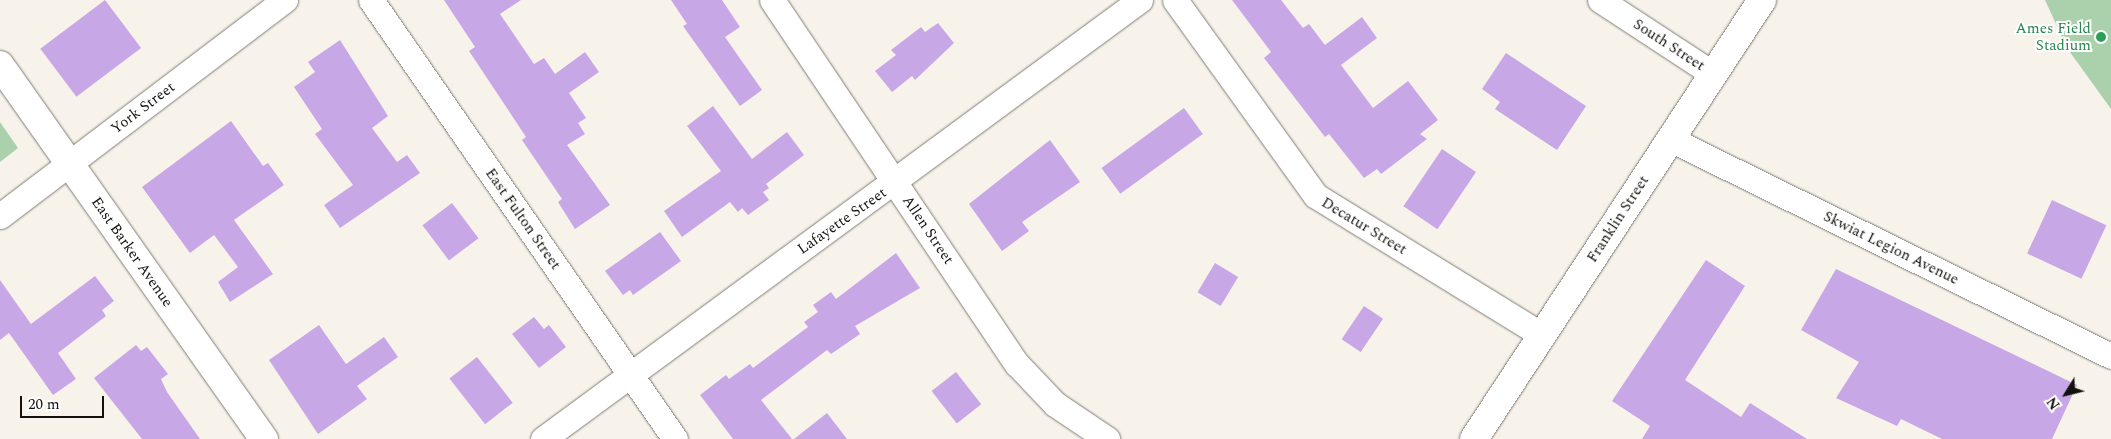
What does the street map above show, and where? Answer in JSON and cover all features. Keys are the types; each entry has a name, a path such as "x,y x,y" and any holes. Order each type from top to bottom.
{"main road":[{"name":"Franklin Street","path":"1475,439 1762,0"},
{"name":"East Barker Avenue","path":"0,64 264,439"}],"street":[{"name":"York Street","path":"0,216 285,0"},
{"name":"East Fulton Street","path":"371,0 675,439"},
{"name":"Allen Street","path":"772,0 1017,364 1055,404 1107,439"},
{"name":"Lafayette Street","path":"543,439 896,182 1140,0"},
{"name":"Decatur Street","path":"1175,0 1316,196 1542,334"},
{"name":"South Street","path":"1600,0 1713,74"},
{"name":"Skwiat Legion Avenue","path":"1670,139 2111,356"}],"green space":[{"path":"2045,0 2111,0 2111,109 2067,48"},
{"path":"0,122 18,148 0,162"}],"building":[{"path":"105,0 141,48 76,97 40,49"},
{"path":"444,0 521,0 500,14 534,64 544,58 555,74 585,52 599,72 569,93 586,118 578,123 585,134 567,145 610,205 575,229 558,202 562,199 522,140 526,137 469,51 475,47"},
{"path":"671,0 722,0 740,27 725,37 762,90 740,106 683,26 687,24"},
{"path":"1232,0 1281,0 1303,28 1309,24 1325,45 1362,17 1377,38 1341,65 1373,108 1408,81 1438,120 1420,134 1427,139 1381,174 1377,169 1364,178 1329,134 1325,137 1264,58 1271,52"},
{"path":"938,23 954,43 915,80 912,76 892,92 875,71 896,55 891,50 921,27 925,32"},
{"path":"340,40 388,116 372,128 397,162 407,155 420,173 340,228 324,205 353,185 315,134 322,129 294,87 315,72 308,62"},
{"path":"1506,53 1586,106 1557,150 1495,109 1500,102 1482,89"},
{"path":"713,106 752,159 787,132 804,155 766,184 769,188 763,192 769,200 748,215 742,208 738,212 730,202 682,237 664,211 721,171 687,126"},
{"path":"1184,108 1203,134 1120,194 1101,168"},
{"path":"231,121 263,166 268,163 284,185 234,220 273,274 230,302 218,282 238,267 214,235 190,253 142,187"},
{"path":"1050,140 1080,182 1022,222 1029,231 1002,251 969,204"},
{"path":"1442,149 1476,172 1437,229 1403,206"},
{"path":"2052,200 2106,225 2081,279 2027,253"},
{"path":"452,203 478,238 449,260 422,225"},
{"path":"660,232 681,261 633,295 630,290 623,295 605,271"},
{"path":"896,253 920,288 855,326 860,334 831,354 827,350 761,400 792,439 733,439 700,395 726,375 729,379 750,364 753,368 808,327 804,322 818,312 813,305 831,292 836,299"},
{"path":"1706,260 1745,286 1685,380 1741,417 1750,403 1807,439 1642,439 1650,426 1612,401"},
{"path":"1215,263 1238,277 1221,306 1197,292"},
{"path":"1836,269 2077,385 2052,439 1942,439 1901,419 1897,426 1836,398 1859,362 1801,330"},
{"path":"95,276 114,301 102,310 106,316 58,353 76,379 53,395 9,333 0,340 0,280 31,324"},
{"path":"1364,306 1383,319 1361,352 1342,339"},
{"path":"534,317 544,329 549,325 566,347 539,368 512,334"},
{"path":"319,325 346,364 384,337 398,357 357,386 367,399 318,434 269,360"},
{"path":"136,345 141,351 147,347 168,374 161,379 167,392 200,439 142,439 94,378"},
{"path":"477,357 513,403 485,424 449,379"},
{"path":"956,372 981,404 957,423 932,391"},
{"path":"827,413 847,439 794,439"}],"place":[{"name":"Ames Field Stadium","path":"2101,37"}]}
